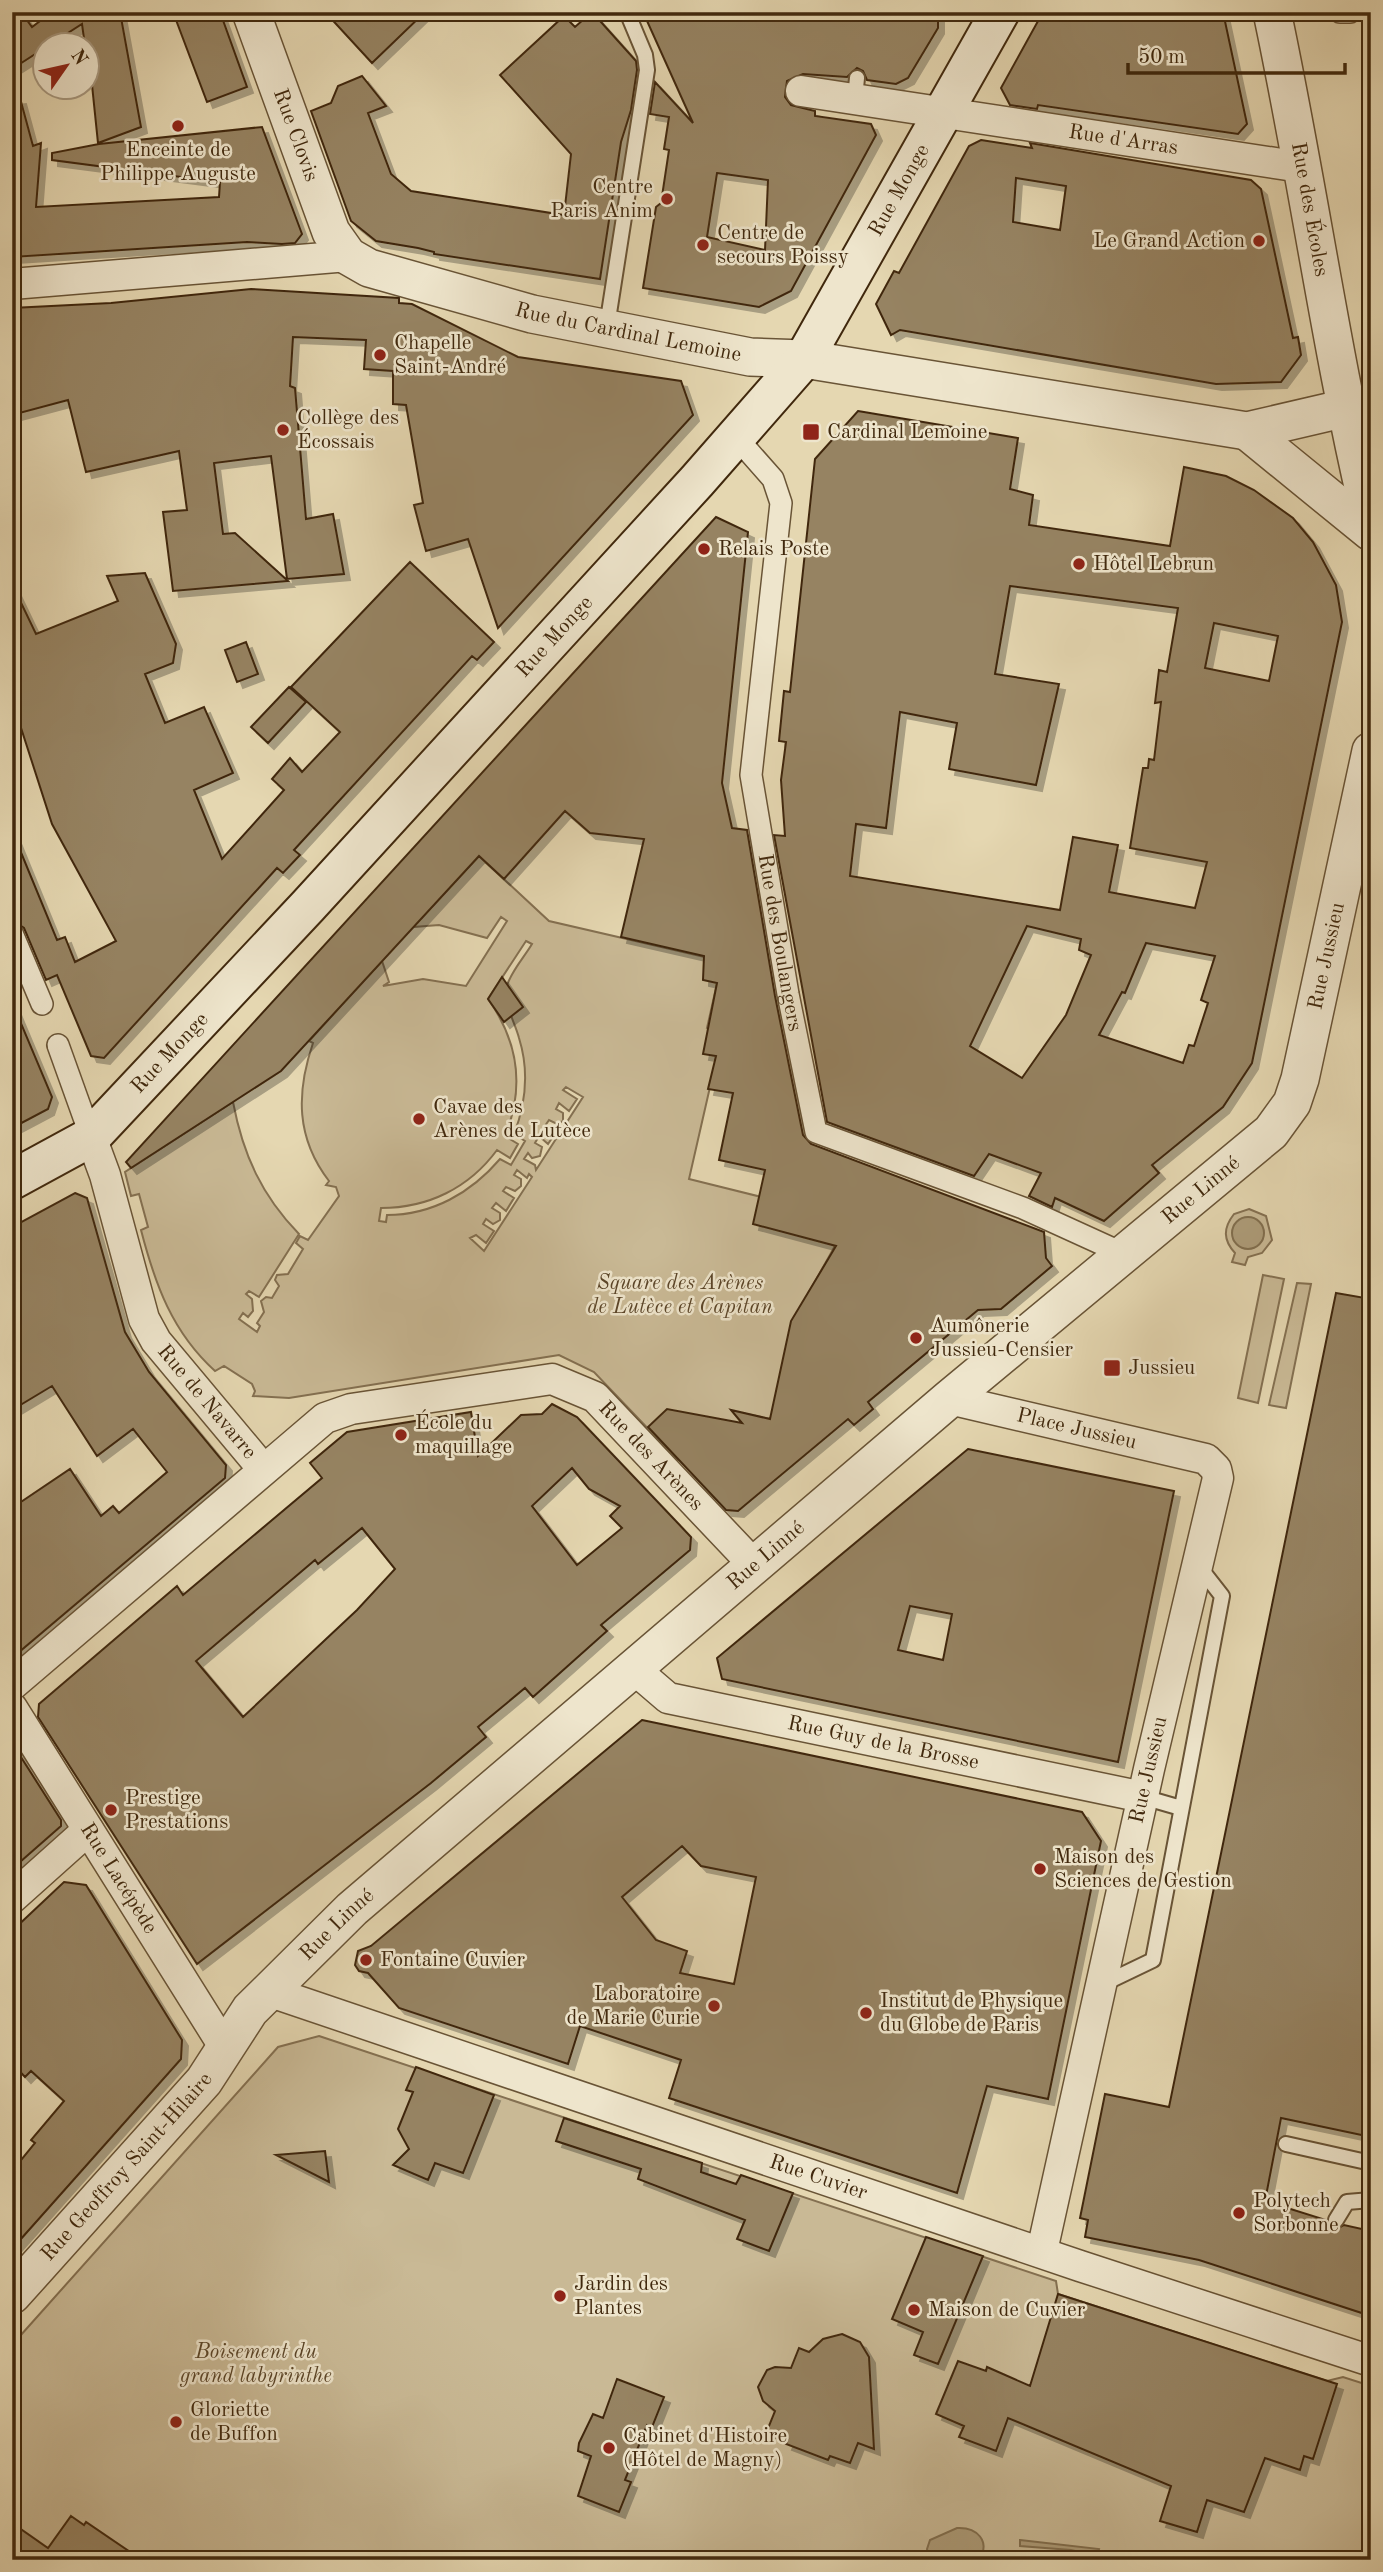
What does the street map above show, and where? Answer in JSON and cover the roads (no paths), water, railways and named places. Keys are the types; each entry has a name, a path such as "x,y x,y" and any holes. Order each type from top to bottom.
{"main road":[{"name":"Rue Monge","path":"12,1180 90,1137 308,906 804,359 1000,12"}],"street":[{"name":"Rue Clovis","path":"251,12 331,232 348,256"},
{"name":"Rue des Écoles","path":"1272,12 1331,315 1358,404"},
{"path":"1340,12 1350,12"},
{"name":"Rue d'Arras","path":"801,91 845,87 944,112 1301,167"},
{"path":"12,284 348,256"},
{"name":"Rue du Cardinal Lemoine","path":"348,256 369,268 532,314 607,326 750,357 804,359 1247,431 1358,404"},
{"path":"1358,404 1371,521"},
{"name":"Rue du Cardinal Lemoine","path":"1247,431 1371,532"},
{"name":"Rue des Boulangers","path":"736,437 773,479 781,503 751,775 788,994 816,1132 1023,1208 1124,1254"},
{"name":"Rue Jussieu","path":"1300,1079 1371,751"},
{"path":"12,933 42,1004"},
{"path":"58,1045 90,1137"},
{"name":"Rue Linné","path":"229,2041 268,1991 395,1870 949,1399 1271,1132 1292,1103 1300,1079"},
{"name":"Rue de Navarre","path":"12,1685 263,1469 156,1341 144,1319 105,1175 90,1137"},
{"name":"Rue des Arènes","path":"263,1469 325,1418 351,1409 552,1379 564,1381 595,1397 754,1565"},
{"name":"Place Jussieu","path":"949,1399 1206,1458"},
{"name":"Rue Jussieu","path":"1042,2251 1196,1563 1218,1478 1216,1469 1206,1458"},
{"name":"Rue Guy de la Brosse","path":"634,1668 668,1698 1143,1797"},
{"name":"Rue Lacépède","path":"12,1708 88,1829 229,2041"},
{"path":"12,1898 88,1829"},
{"name":"Rue Cuvier","path":"268,1991 1371,2361"},
{"name":"Rue Geoffroy Saint-Hilaire","path":"12,2295 204,2081 229,2041"}],"lane":[{"path":"607,326 647,70 645,55 627,12"},
{"path":"1101,1985 1153,1960 1222,1596 1196,1563"},
{"path":"1143,1797 1181,1808"},
{"path":"1286,2144 1371,2163"},
{"path":"1336,2220 1347,2202 1371,2200"}],"place":[{"name":"Enceinte de Philippe Auguste","path":"178,126"},
{"name":"Centre Paris Anim","path":"667,199"},
{"name":"Le Grand Action","path":"1259,241"},
{"name":"Centre de secours Poissy","path":"703,245"},
{"name":"Chapelle Saint-André","path":"380,355"},
{"name":"Collège des Écossais","path":"283,430"},
{"name":"Cardinal Lemoine","path":"811,432"},
{"name":"Relais Poste","path":"704,549"},
{"name":"Hôtel Lebrun","path":"1079,564"},
{"name":"Cavae des Arènes de Lutèce","path":"419,1119"},
{"name":"Aumônerie Jussieu-Censier","path":"916,1338"},
{"name":"Jussieu","path":"1112,1368"},
{"name":"École du maquillage","path":"401,1435"},
{"name":"Prestige Prestations","path":"111,1810"},
{"name":"Maison des Sciences de Gestion","path":"1040,1869"},
{"name":"Fontaine Cuvier","path":"366,1960"},
{"name":"Laboratoire de Marie Curie","path":"714,2006"},
{"name":"Institut de Physique du Globe de Paris","path":"866,2013"},
{"name":"Polytech Sorbonne","path":"1239,2213"},
{"name":"Jardin des Plantes","path":"560,2296"},
{"name":"Maison de Cuvier","path":"914,2310"},
{"name":"Gloriette de Buffon","path":"176,2422"},
{"name":"Cabinet d'Histoire (Hôtel de Magny)","path":"609,2448"}],"park label":[{"name":"Square des Arènes de Lutèce et Capitan","path":"680,1295"},
{"name":"Boisement du grand labyrinthe","path":"256,2364"}]}
